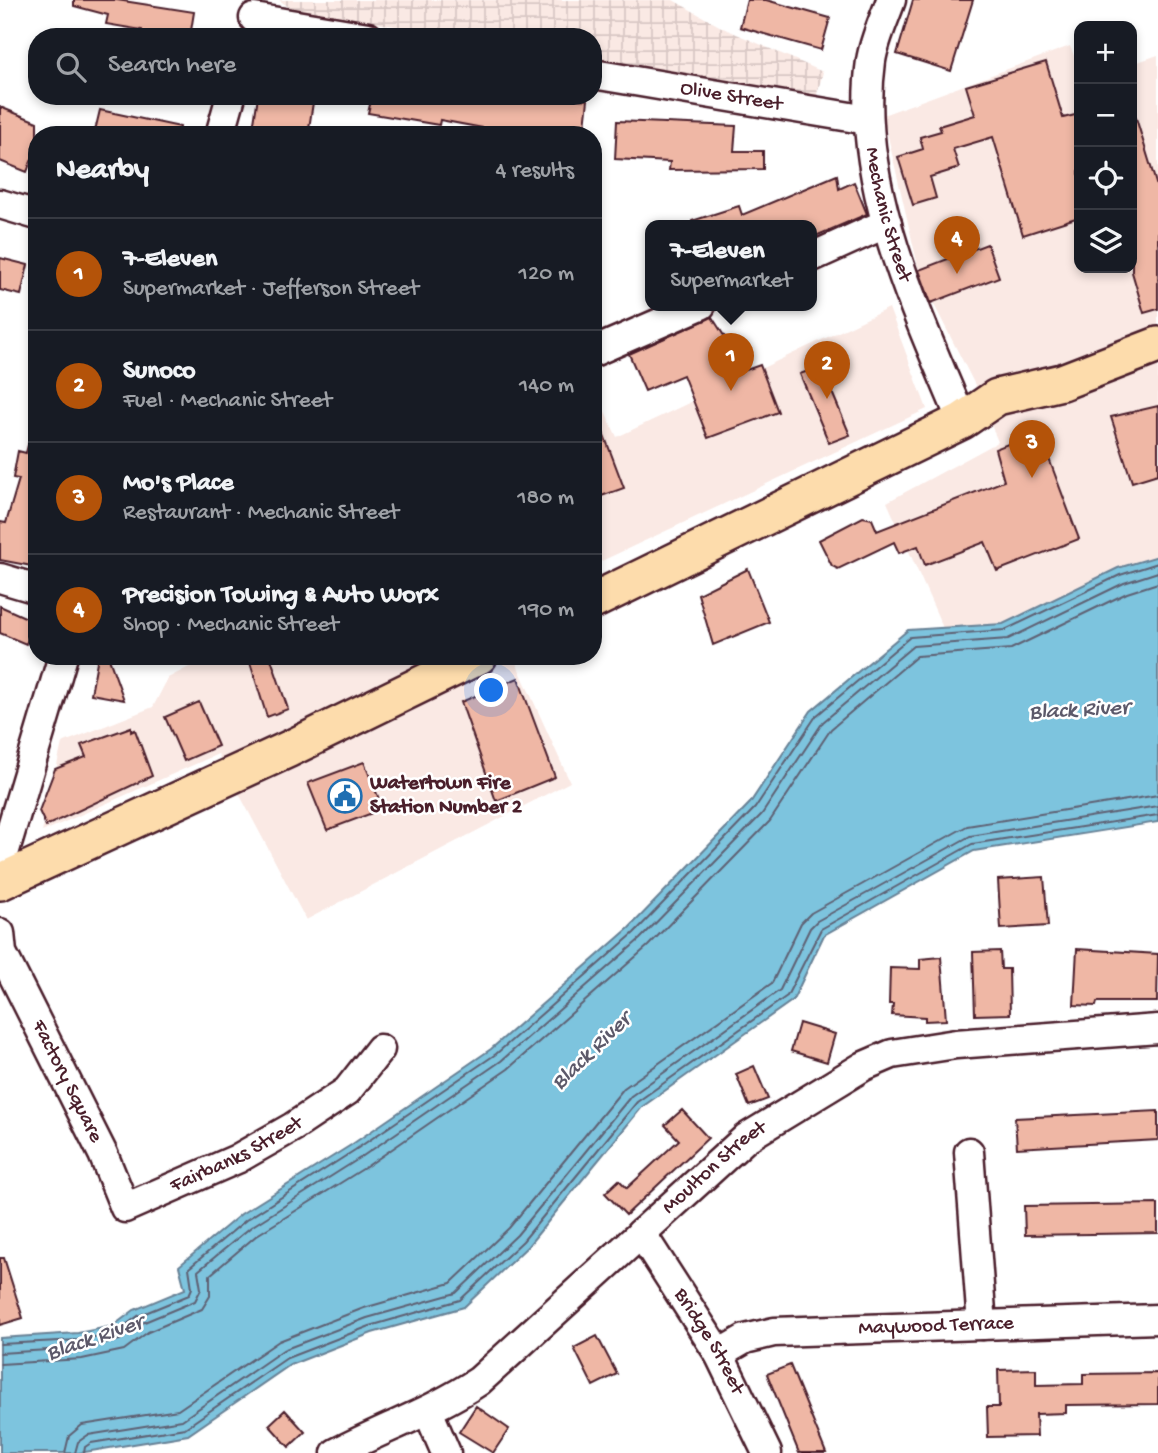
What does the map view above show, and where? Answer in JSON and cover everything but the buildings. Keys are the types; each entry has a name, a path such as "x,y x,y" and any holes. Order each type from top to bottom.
{"main road":[{"path":"602,597 962,421 1007,419 1041,405 1062,382 1158,345"},
{"path":"0,882 289,749 461,665"}],"street":[{"name":"Mechanic Street","path":"891,0 871,63 868,120 887,223 911,297 962,421"},
{"path":"254,18 314,28"},
{"name":"Olive Street","path":"602,76 868,120"},
{"path":"223,126 228,105"},
{"path":"0,204 28,212"},
{"path":"817,254 887,223"},
{"path":"602,348 687,311"},
{"path":"0,578 28,586"},
{"path":"0,867 59,665"},
{"name":"Factory Square","path":"1,949 103,1154"},
{"name":"Moulton Street","path":"336,1453 388,1426 428,1411 479,1381 746,1138 864,1066 892,1054 956,1044 1158,1029"},
{"name":"Fairbanks Street","path":"103,1154 125,1208 237,1159 293,1127 347,1091 380,1049"},
{"path":"969,1152 982,1325"},
{"name":"Bridge Street","path":"641,1233 719,1354 767,1453"},
{"name":"Maywood Terrace","path":"719,1354 746,1339 774,1332 1158,1318"},
{"path":"428,1411 446,1453"}],"shaded area":[{"path":"279,0 673,0 723,28 823,72 816,98 602,62 602,28 406,28 290,8"},
{"path":"1070,46 1074,56 1074,273 1137,273 1137,62 1158,55 1158,556 1118,568 1003,624 943,628 887,502 998,442 975,385 921,279 883,115"},
{"path":"889,308 927,409 602,561 602,405 617,437"},
{"path":"193,665 517,665 570,782 306,920 218,754 42,832 62,743 153,707 168,678"}],"water":[{"name":"Black River","path":"1158,556 1158,822 974,851 824,935 793,1000 642,1107 528,1246 464,1307 372,1333 290,1365 188,1435 79,1453 0,1453 0,1338 78,1333 113,1326 134,1310 185,1289 179,1266 241,1214 351,1145 491,1049 629,928 750,803 811,711 908,630 1003,624 1118,568"}],"place":[{"name":"Precision Towing & Auto Worx","path":"957,274"},
{"name":"7-Eleven","path":"731,391"},
{"name":"Sunoco","path":"827,399"},
{"name":"Mo's Place","path":"1032,478"},
{"name":"Watertown Fire Station Number 2","path":"345,796"}]}
